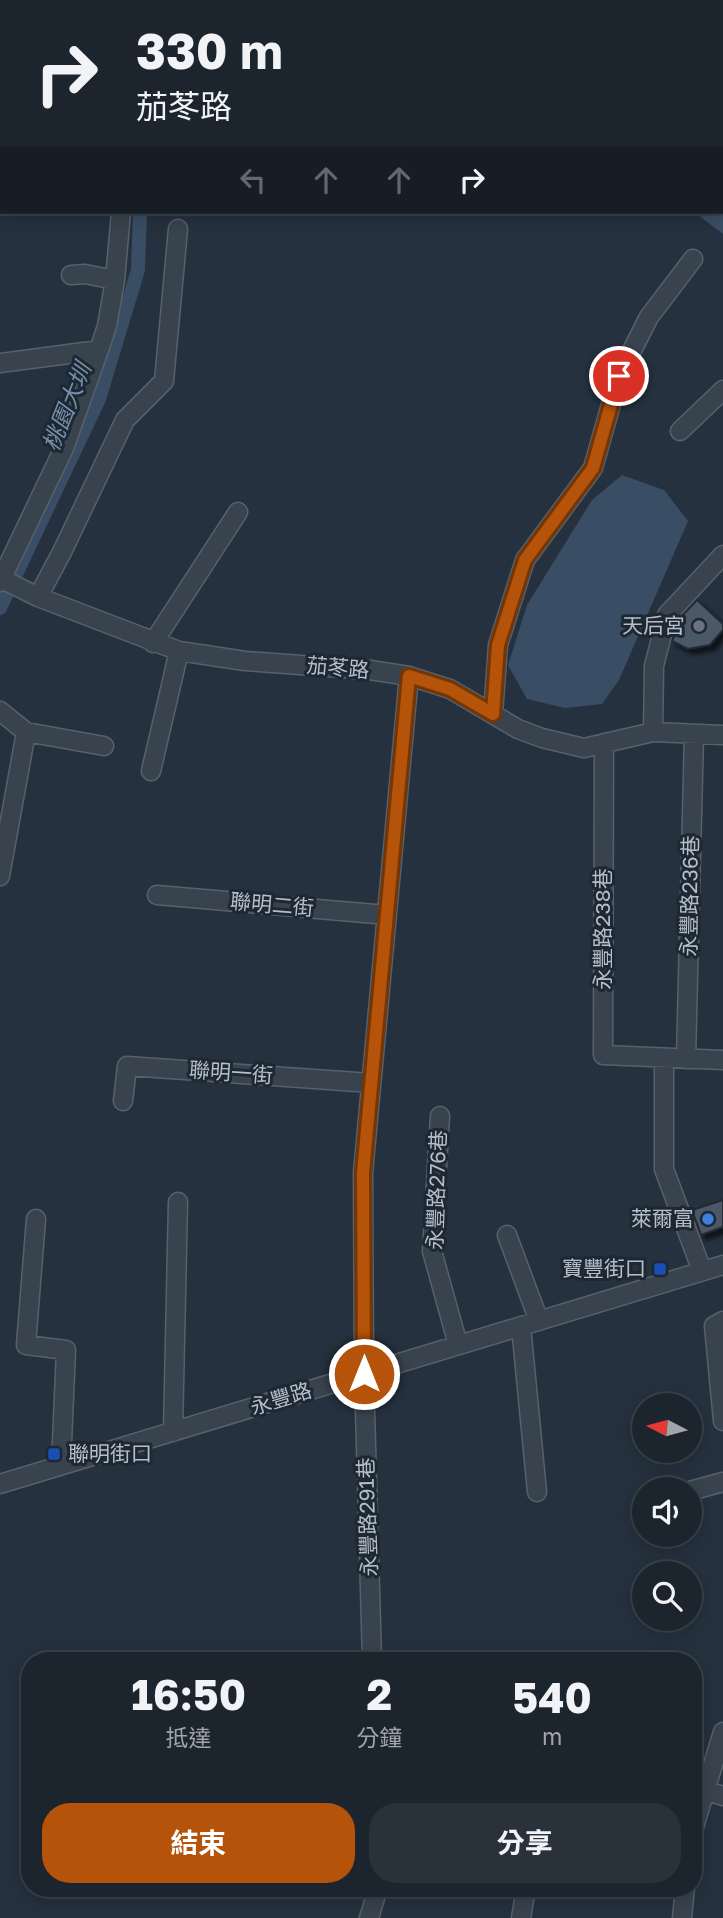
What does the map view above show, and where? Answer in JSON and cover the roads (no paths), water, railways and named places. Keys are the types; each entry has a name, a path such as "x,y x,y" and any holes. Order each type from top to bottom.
{"street":[{"path":"2,580 64,448 107,326 116,280 121,214"},
{"path":"34,595 62,552 124,420 164,381 178,229"},
{"path":"493,714 498,645 525,560 593,468 619,376 649,317 693,259"},
{"path":"71,275 85,274 116,280"},
{"path":"0,363 99,350"},
{"path":"680,431 723,390"},
{"path":"153,643 238,512"},
{"path":"653,732 654,666 667,615 723,555"},
{"name":"茄苳路","path":"2,580 153,643 179,651 245,661 370,670 409,676 450,689 518,729 584,748 653,732 723,735"},
{"path":"151,771 179,651"},
{"name":"永豐路291巷","path":"372,1652 364,1374 363,1173 409,676"},
{"path":"0,711 26,732 104,746"},
{"path":"0,876 26,732"},
{"name":"永豐路236巷","path":"686,1059 694,734"},
{"name":"永豐路238巷","path":"604,743 603,1055 664,1059"},
{"name":"聯明二街","path":"158,895 387,915"},
{"path":"702,1271 664,1169 664,1059 723,1060"},
{"name":"聯明一街","path":"123,1101 127,1066 371,1083"},
{"name":"永豐路276巷","path":"440,1116 432,1251 458,1345"},
{"path":"173,1432 178,1202"},
{"path":"36,1219 26,1345 66,1350 61,1465"},
{"path":"508,1235 539,1321"},
{"name":"永豐路","path":"0,1484 723,1265"},
{"path":"723,1321 714,1326 723,1421"},
{"path":"521,1326 537,1492"},
{"path":"702,1488 723,1482"},
{"path":"702,1800 723,1732"},
{"path":"705,1790 723,1796"},
{"path":"369,1918 375,1897"},
{"path":"521,1918 524,1897"},
{"path":"682,1918 684,1897"}],"water":[{"path":"697,214 723,214 723,234"},
{"path":"622,475 664,490 688,521 619,680 602,704 565,708 527,699 508,665 527,605 592,500"}],"waterway":[{"name":"桃園大圳","path":"0,608 99,399 138,270 140,214"}],"place":[{"name":"天后宮","path":"699,626"},
{"name":"萊爾富","path":"708,1219"},
{"name":"寶豐街口","path":"660,1269"},
{"name":"聯明街口","path":"54,1454"}]}
